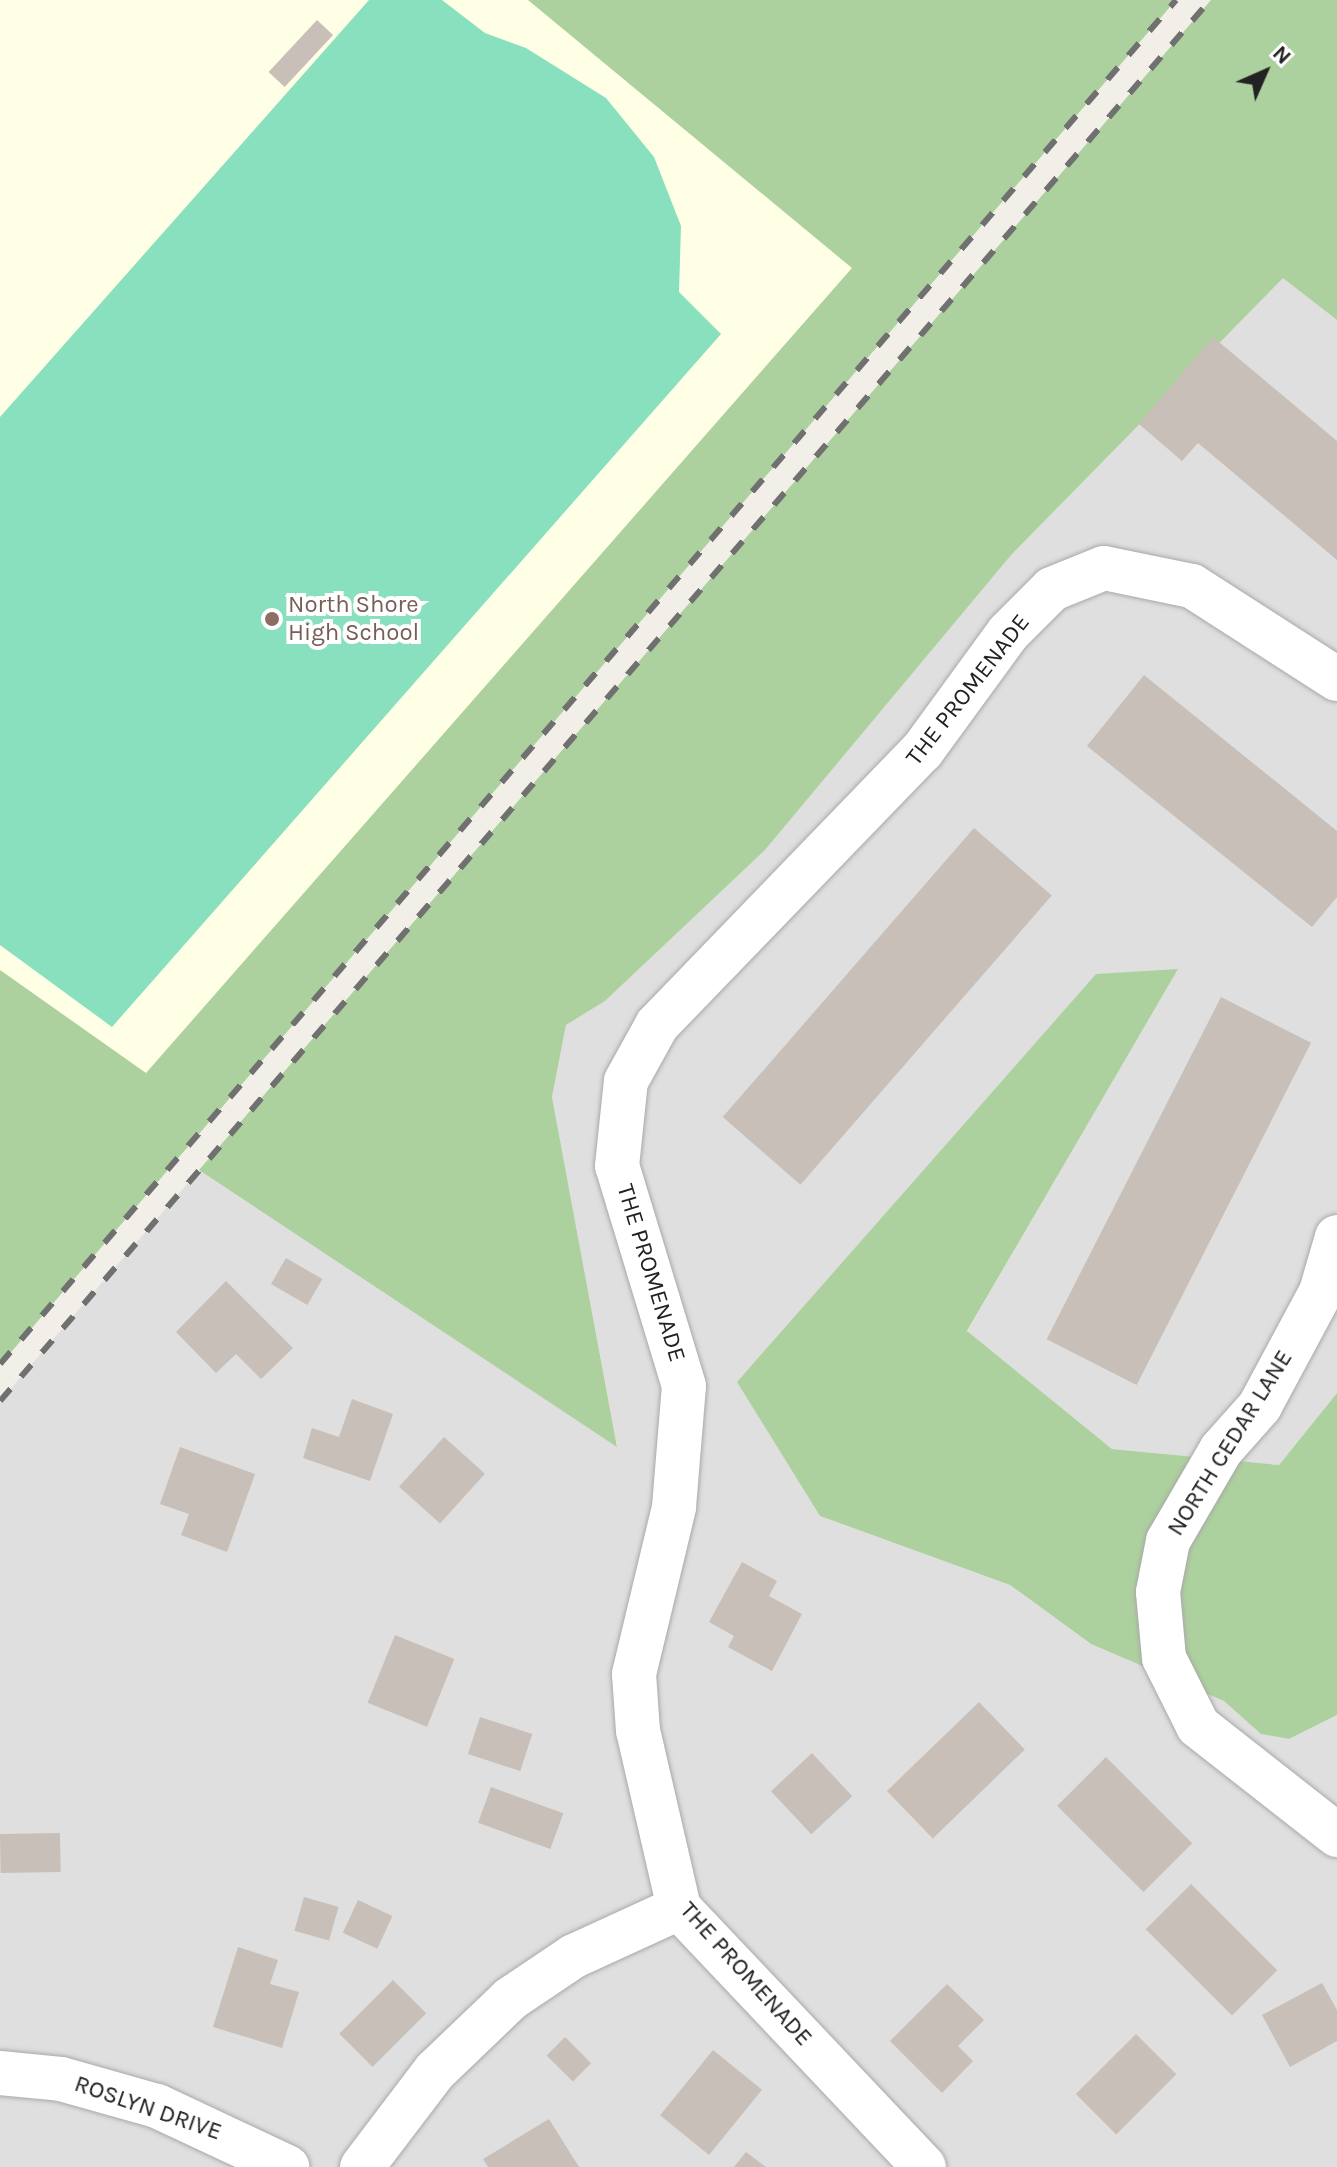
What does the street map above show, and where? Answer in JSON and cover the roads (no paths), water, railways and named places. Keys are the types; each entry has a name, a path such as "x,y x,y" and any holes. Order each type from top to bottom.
{"street":[{"name":"THE PROMENADE","path":"924,2167 679,1908 638,1731 634,1674 674,1507 684,1386 617,1166 616,1121 626,1081 657,1025 922,751 1008,633 1052,589 1104,568 1155,575 1249,619 1337,679"},
{"name":"NORTH CEDAR LANE","path":"1337,1237 1321,1292 1260,1406 1221,1450 1168,1541 1158,1592 1164,1658 1198,1726 1337,1835"},
{"path":"362,2167 435,2071 510,1999 574,1956 679,1908"},
{"name":"ROSLYN DRIVE","path":"0,2073 61,2079 157,2106 287,2167"}],"railway":[{"path":"0,1364 1176,0"},
{"path":"0,1401 1210,0"}],"place":[{"name":"North Shore High School","path":"272,619"}]}
